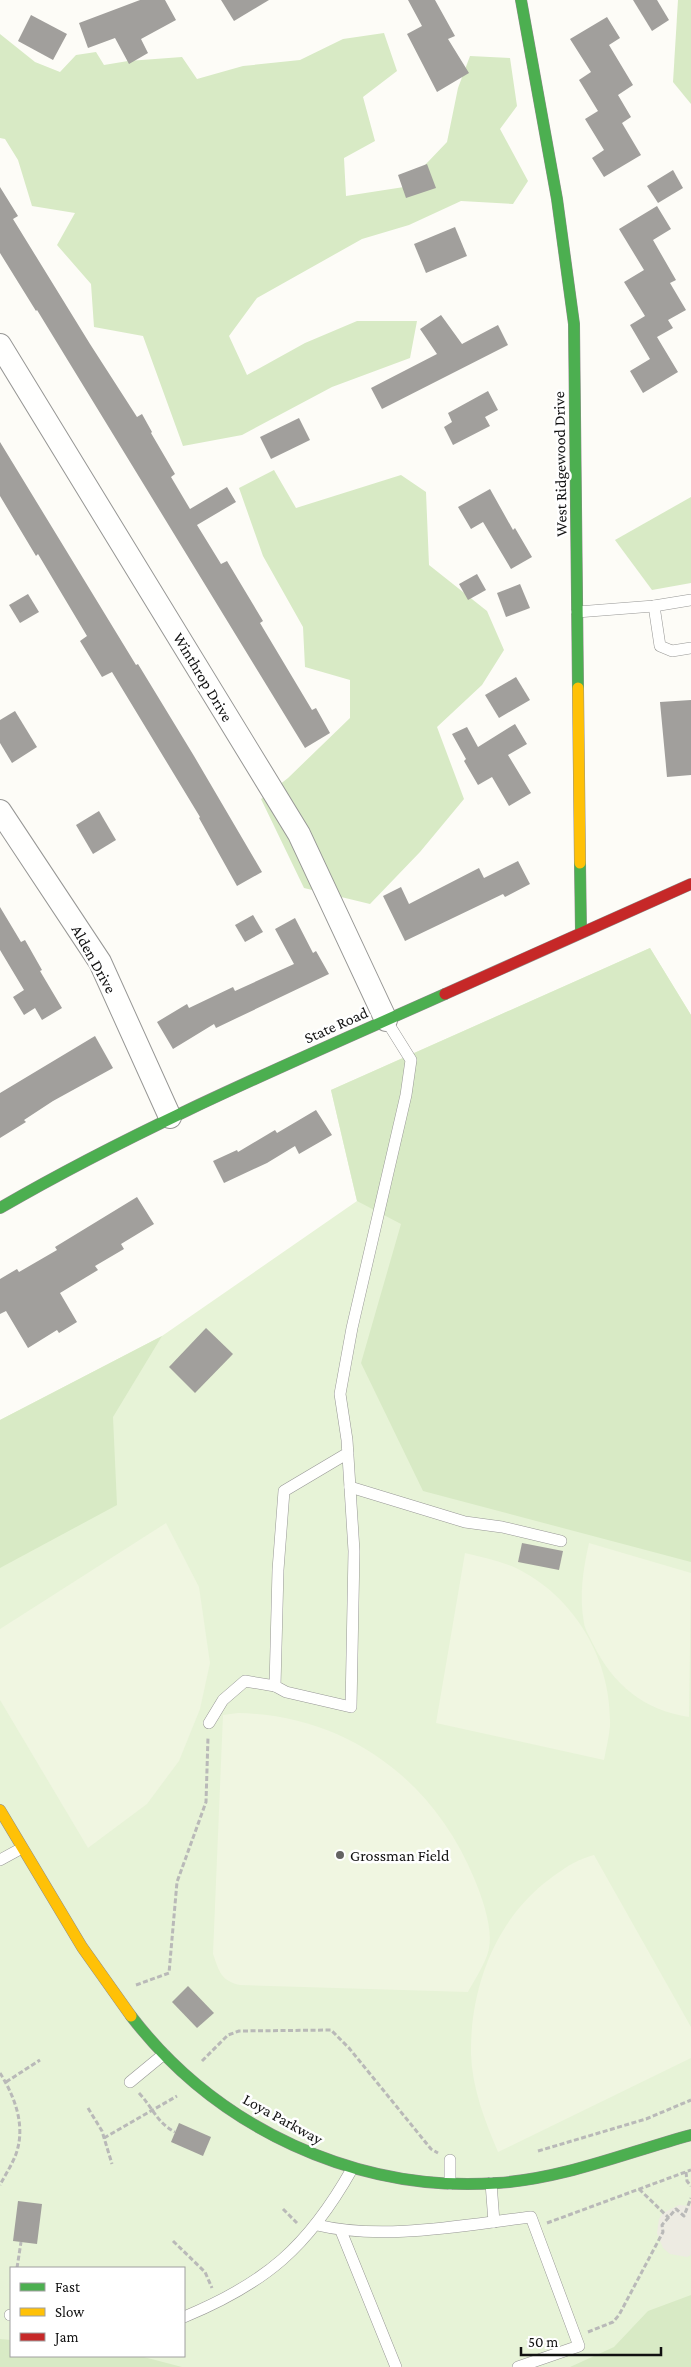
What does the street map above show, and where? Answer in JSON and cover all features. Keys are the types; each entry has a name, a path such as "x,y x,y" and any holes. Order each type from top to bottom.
{"street":[{"name":"West Ridgewood Drive","path":"521,0 557,199 574,324 581,932"},
{"name":"Winthrop Drive","path":"0,345 299,834 386,1020"},
{"name":"Alden Drive","path":"0,811 100,962 170,1117"},
{"name":"State Road","path":"0,1208 70,1167 170,1117 691,884"},
{"name":"Loya Parkway","path":"0,1810 82,1946 116,1996 164,2054 190,2080 237,2114 279,2139 327,2162 402,2180 450,2184 491,2184 549,2174 691,2135"}],"lane":[{"path":"577,612 654,606 691,600"},
{"path":"654,606 660,646 672,651 691,648"},
{"path":"209,1723 223,1700 246,1681 275,1686 286,1692 351,1707 354,1550 348,1453 340,1394 356,1310 406,1095 411,1060 386,1020"},
{"path":"275,1686 278,1570 284,1491 348,1453"},
{"path":"350,1487 465,1522 502,1527 562,1541"},
{"path":"0,1860 22,1848"},
{"path":"130,2082 164,2054"},
{"path":"450,2160 450,2184"},
{"path":"185,2316 220,2302 259,2278 287,2257 317,2224 335,2199 352,2169"},
{"path":"491,2184 494,2222"},
{"path":"317,2224 341,2231 444,2228 530,2217 579,2346 518,2367"},
{"path":"341,2231 396,2367"}],"path":[{"path":"116,1996 132,1986 169,1973 177,1882 206,1802 209,1723"},
{"path":"200,2062 228,2035 239,2031 331,2030 349,2048 431,2149 450,2160"},
{"path":"6,2082 40,2060"},
{"path":"0,2073 14,2098 21,2132 16,2154 0,2185"},
{"path":"104,2138 179,2094"},
{"path":"532,2153 646,2119 691,2100"},
{"path":"149,2104 162,2126 175,2132"},
{"path":"88,2108 102,2131 112,2164"},
{"path":"556,2220 691,2170"},
{"path":"686,2172 687,2181 691,2186"},
{"path":"639,2189 669,2218"},
{"path":"598,2329 613,2322 619,2316 663,2232 662,2225 676,2209 684,2216 691,2198"},
{"path":"283,2209 291,2216"},
{"path":"173,2241 207,2277"},
{"path":"17,2267 21,2242"}],"green space":[{"path":"678,0 691,0 691,104 673,82"},
{"path":"384,33 397,71 363,97 375,141 344,158 346,196 404,187 447,142 458,88 470,56 510,58 517,106 500,129 528,181 513,204 461,201 409,225 362,239 257,298 229,336 247,375 305,343 357,321 417,321 410,358 332,387 242,435 183,446 143,336 94,327 91,284 57,245 75,213 32,206 18,160 5,139 0,138 0,34 35,62 60,72 76,55 96,52 104,65 128,61 182,57 197,79 243,66 300,60 343,39"},
{"path":"274,470 296,508 401,475 426,492 429,565 487,611 504,650 482,685 437,727 464,799 420,852 370,904 304,888 261,799 288,778 350,718 350,680 305,667 303,627 263,556 239,488"},
{"path":"691,497 691,583 652,590 615,540"},
{"path":"650,948 691,1015 691,2367 0,2367 0,1420 162,1336 357,1201 331,1090"},
{"path":"650,948 691,1015 691,1562 423,1491 361,1363 401,1224 357,1201 331,1090"},
{"path":"162,1336 113,1417 117,1505 0,1568 0,1420"},
{"path":"166,1523 199,1587 210,1663 200,1709 179,1761 147,1804 88,1848 0,1700 0,1629"},
{"path":"589,1543 691,1573 689,1717 673,1714 644,1702 620,1683 601,1659 584,1623 582,1583"},
{"path":"465,1553 491,1559 516,1568 537,1580 572,1613 586,1633 597,1655 609,1701 610,1726 604,1760 436,1723"},
{"name":"Grossman Field","path":"238,1713 277,1717 315,1726 349,1740 381,1759 410,1783 435,1811 457,1843 474,1878 488,1922 490,1940 488,1953 468,1992 240,1985 225,1978 213,1954 223,1715"},
{"path":"594,1855 691,2027 691,2058 498,2152 480,2104 472,2067 472,2029 481,1979 501,1934 515,1913 532,1894 567,1867 581,1859"},
{"path":"691,2295 691,2367 570,2367 614,2347 648,2311"},
{"path":"0,2339 10,2340 10,2357 144,2357 182,2367 0,2367"}],"shaded area":[{"path":"679,2205 691,2206 691,2255 687,2257 670,2254 663,2248 657,2233 659,2219 663,2213"}],"building":[{"path":"140,0 165,0 176,20 141,39 148,53 129,64 115,38 88,48 79,23"},
{"path":"221,0 269,0 234,21"},
{"path":"408,0 435,0 455,36 448,39 469,73 437,92 407,34 422,26"},
{"path":"633,0 657,0 669,20 652,31"},
{"path":"31,15 67,34 53,60 18,41"},
{"path":"607,17 620,38 609,45 633,85 618,95 631,117 622,123 641,155 604,177 592,158 604,150 585,119 598,111 579,80 591,72 570,39"},
{"path":"427,164 436,188 406,198 398,175"},
{"path":"673,170 683,188 658,203 647,186"},
{"path":"0,187 18,216 13,219 90,344 137,417 142,414 175,474 171,477 190,509 227,487 236,502 197,525 221,564 227,561 263,621 260,623 312,710 316,708 330,733 305,748 37,310 0,253"},
{"path":"657,206 671,229 653,240 676,280 670,283 686,310 668,320 673,328 657,337 678,372 643,393 630,371 650,359 630,325 645,316 624,282 644,270 619,229"},
{"path":"455,227 467,256 426,273 414,244"},
{"path":"441,315 462,344 498,325 508,345 382,409 371,388 437,354 420,329"},
{"path":"488,391 498,410 485,417 490,426 453,445 444,427 452,422 448,413"},
{"path":"299,418 310,440 271,459 260,437"},
{"path":"0,442 136,665 138,664 262,872 237,886 200,817 112,672 102,677 80,641 87,636 38,554 36,556 0,496"},
{"path":"490,489 513,530 515,528 532,557 511,569 483,522 471,529 458,507"},
{"path":"477,574 486,590 468,600 459,584"},
{"path":"520,584 530,608 506,617 497,593"},
{"path":"28,594 39,612 20,623 9,605"},
{"path":"516,677 530,700 499,718 485,695"},
{"path":"691,700 691,775 667,777 660,702"},
{"path":"15,711 37,747 12,763 0,743 0,720"},
{"path":"515,724 527,744 508,755 531,793 509,806 492,777 478,785 464,761 466,759 452,734 467,727 478,747"},
{"path":"99,811 116,840 93,854 76,825"},
{"path":"518,861 530,884 505,897 503,894 405,941 383,896 401,887 409,904 479,868 484,878"},
{"path":"0,907 21,942 25,940 42,970 40,971 62,1008 42,1020 35,1008 24,1015 13,997 24,990 0,950"},
{"path":"253,915 263,932 245,942 235,925"},
{"path":"295,918 313,953 316,951 329,974 216,1028 214,1024 173,1049 157,1022 187,1004 189,1008 233,987 235,991 294,964 275,929"},
{"path":"95,1036 113,1068 53,1101 24,1120 26,1122 0,1138 0,1093"},
{"path":"316,1110 332,1135 299,1154 295,1146 267,1163 224,1183 213,1161 237,1150 238,1152 275,1130 277,1133"},
{"path":"137,1197 154,1224 121,1244 124,1249 95,1266 98,1270 60,1293 77,1322 59,1333 57,1330 28,1348 6,1311 0,1314 0,1279 17,1269 19,1272 57,1250 55,1247"},
{"path":"206,1328 233,1354 195,1393 169,1367"},
{"path":"522,1543 563,1551 559,1570 518,1562"},
{"path":"188,1986 214,2013 197,2028 172,2002"},
{"path":"179,2123 211,2137 203,2156 171,2142"},
{"path":"18,2201 42,2204 37,2244 13,2241"}],"traffic: fast":[{"path":"521,0 557,199 574,324 578,688"},
{"path":"580,863 581,932"},
{"path":"0,1208 164,1121 445,994"},
{"path":"131,2016 166,2056 205,2091 247,2121 293,2145 342,2164 392,2177 444,2183 497,2183 522,2180 571,2171 691,2135"}],"traffic: slow":[{"path":"578,688 580,863"},
{"path":"0,1810 82,1947 131,2016"}],"traffic: jam":[{"path":"445,994 691,884"}],"place":[{"name":"Grossman Field","path":"340,1855"}]}
